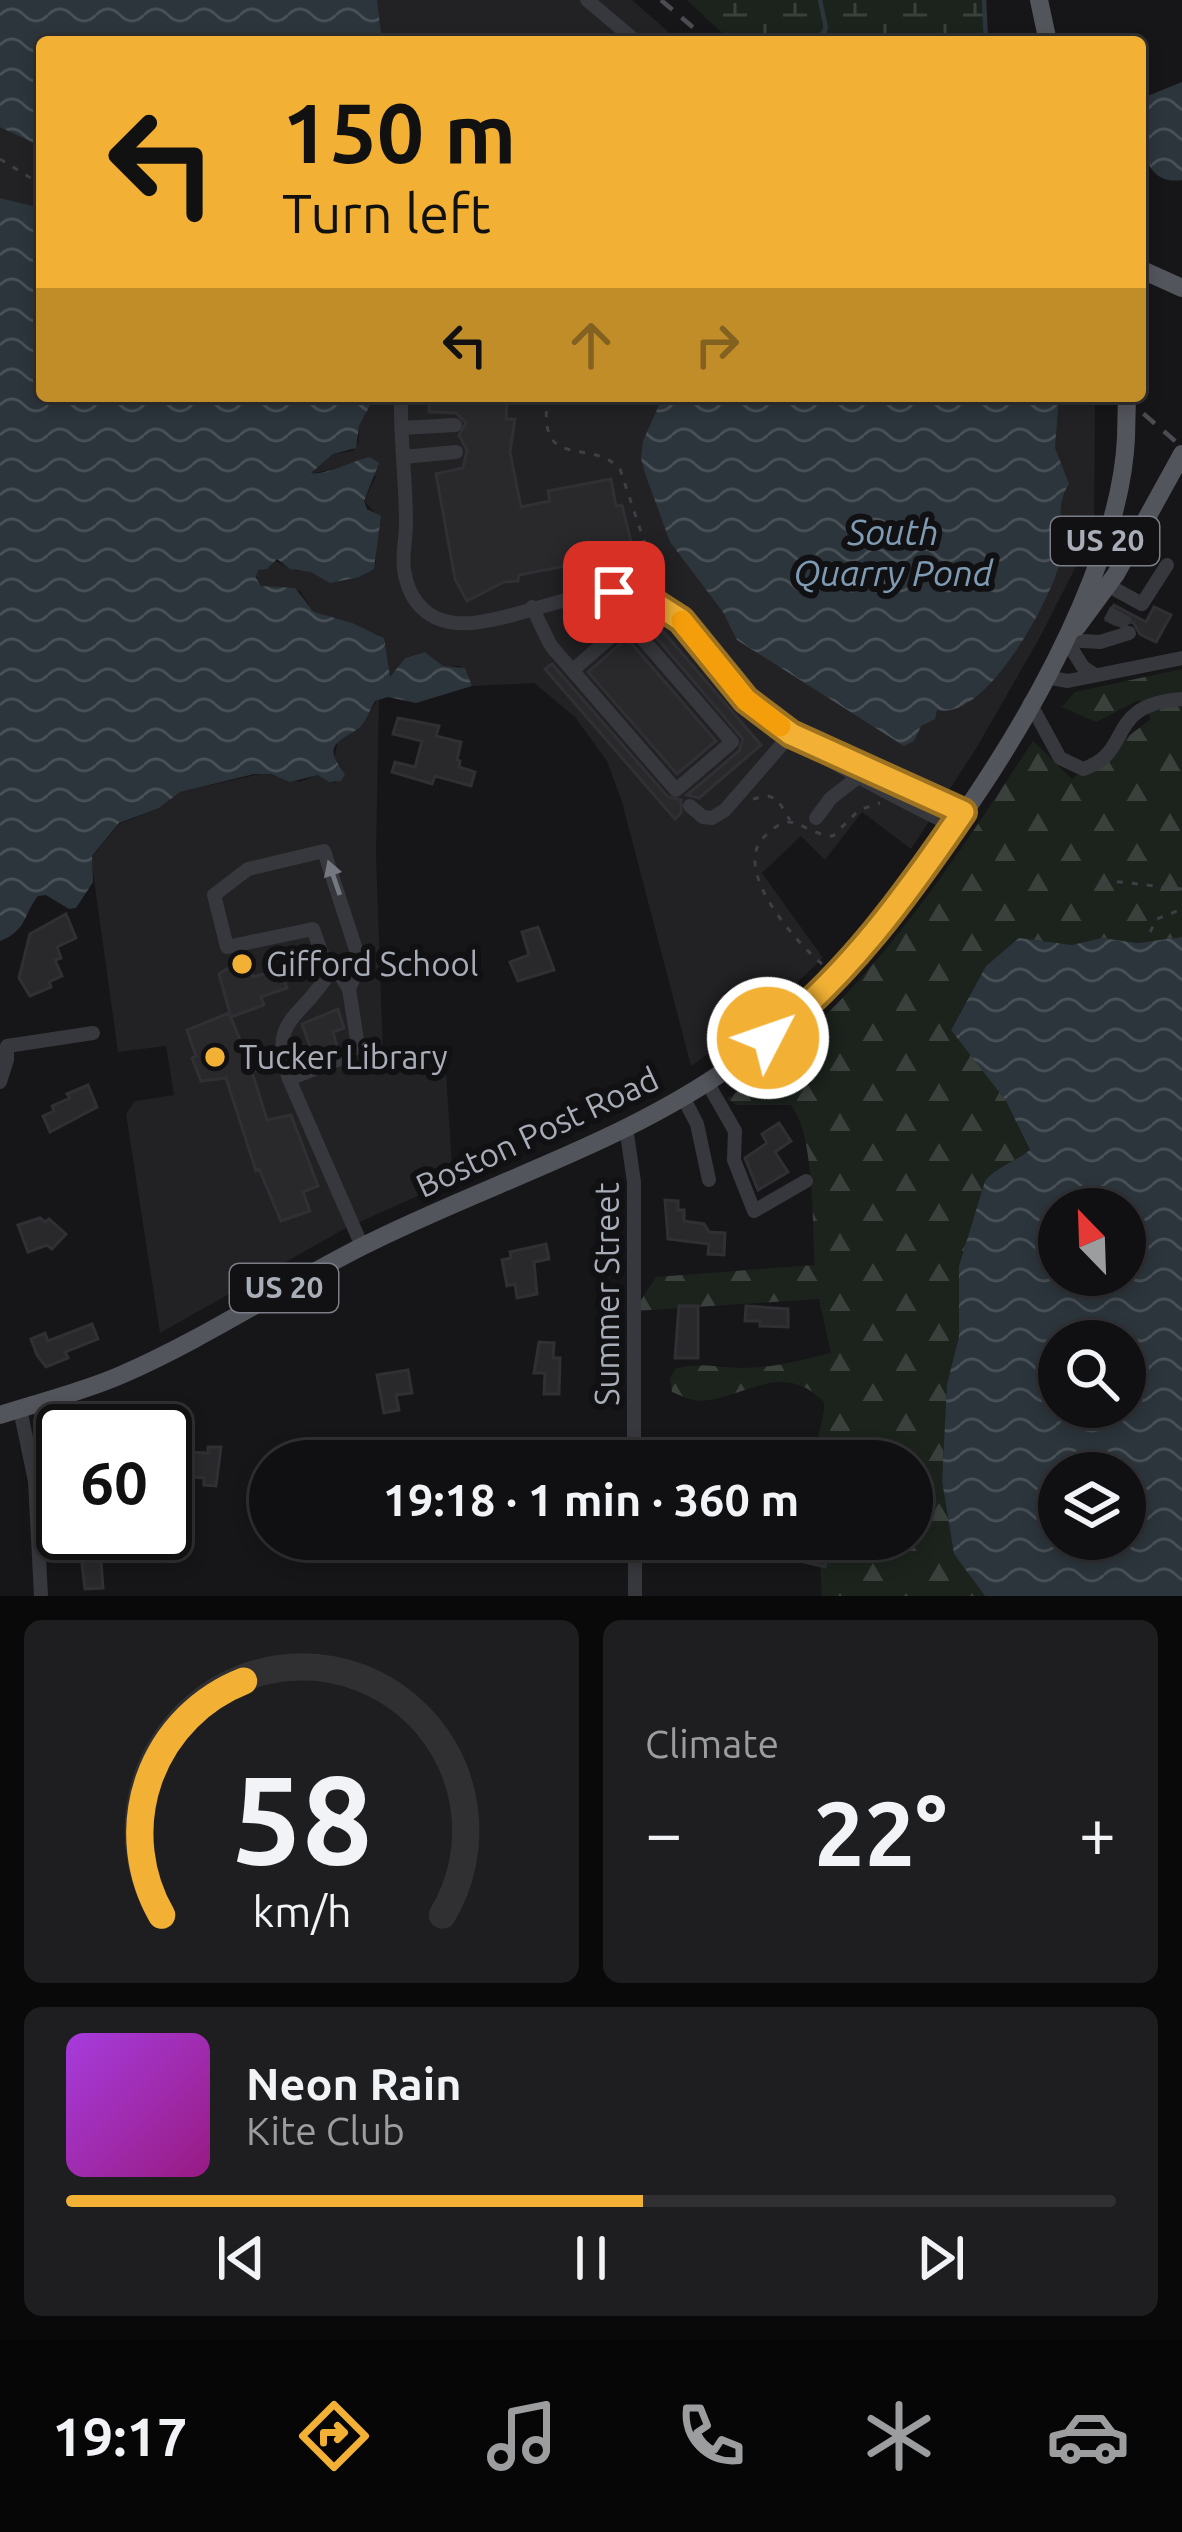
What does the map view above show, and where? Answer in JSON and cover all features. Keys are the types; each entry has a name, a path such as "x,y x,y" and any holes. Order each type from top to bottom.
{"main road":[{"path":"1039,0 1047,36"},
{"path":"1146,272 1182,288"},
{"name":"Boston Post Road","path":"10,1412 131,1370 362,1246 626,1127 707,1082 777,1031 839,972 894,908 958,819 1066,640 1114,516 1126,438 1126,402"},
{"name":"Boston Post Road","path":"1066,640 1128,603 1182,454"}],"street":[{"path":"586,0 630,36"},
{"path":"401,402 404,564 409,587 421,608 439,620 464,625 596,592 650,600 681,620 746,700 791,734 857,778 958,819"},
{"path":"402,428 454,425"},
{"path":"403,457 456,452"},
{"path":"1128,603 1168,565"},
{"path":"532,607 548,642 676,790 731,742 628,622 573,670"},
{"path":"1066,640 1100,642 1119,627 1100,642"},
{"path":"1066,640 1083,667 1095,675"},
{"path":"1045,676 1061,681 1182,658"},
{"path":"1030,703 1062,761 1083,769 1108,752 1136,710 1182,699"},
{"path":"690,806 703,818 721,813 791,734"},
{"path":"791,734 958,819"},
{"path":"816,818 857,778"},
{"path":"329,973 313,929 227,947 214,896 248,868 324,851 360,962 349,989"},
{"path":"289,1079 340,1059 358,1046 349,989 338,971 329,973 314,996 295,1011 280,1054 289,1079 362,1246"},
{"path":"0,1082 7,1046 93,1033"},
{"path":"707,1082 735,1131 734,1160 754,1211 806,1181"},
{"path":"683,1097 698,1129 709,1180"},
{"name":"Summer Street","path":"626,1127 634,1182 634,1440"},
{"path":"10,1412 35,1481 41,1596"},
{"path":"635,1560 635,1596"}],"path":[{"path":"0,159 36,181"},
{"path":"548,402 546,424 556,444 568,452 612,460 620,469 648,553 646,570"},
{"path":"822,964 765,895 754,871 755,850 767,834 788,822 814,834 836,835 859,810 883,800"},
{"path":"1102,880 1182,889"},
{"path":"1150,932 1157,919 1182,910"}],"shaded area":[{"path":"0,0 632,0 673,36 36,36 36,207 0,198"},
{"path":"372,402 1095,402 1094,531 977,747 911,849 862,812 825,860 801,836 762,873 823,958 760,1017 691,1066 622,802 607,761 575,717 534,683 472,686 460,666 444,667 425,652 405,658 390,677 380,635 314,612 300,591 257,582 257,570 270,567 273,560 296,571 376,563 381,520 364,501 376,476 334,469 310,474 333,454 353,451"},
{"name":"Gifford School","path":"379,698 376,854 383,1057 445,1058 453,1180 344,1229 160,1333 126,1114 135,1101 174,1095 166,1046 118,1052 91,858 119,824 159,808 180,792 264,773 299,782 318,775 335,783 345,774 334,760 338,740 357,729"}],"green space":[{"path":"687,0 983,0 985,36 726,36"},
{"path":"1182,669 1182,937 1138,943 1101,938 1072,945 1019,938 986,966 951,1029 1006,1101 1030,1151 985,1181 959,1266 959,1337 947,1384 942,1481 954,1554 985,1596 822,1596 820,1560 933,1560 933,1440 817,1440 824,1402 795,1384 768,1383 699,1401 672,1392 670,1379 675,1369 766,1367 831,1353 819,1299 634,1311 656,1277 815,1265 808,1158 799,1119 791,1105 737,1105 727,1099 776,1061 860,979 932,889 1033,741 1072,779 1151,719 1139,700 1096,722 1062,707 1075,692"}],"water":[{"path":"0,0 377,0 381,36 36,36 36,144 0,127"},
{"path":"1182,82 1182,180 1157,175 1149,165 1146,97"},
{"path":"0,198 36,207 36,402 372,402 359,426 356,448 333,454 311,473 370,457 379,463 364,501 367,509 381,516 374,569 330,583 311,572 290,569 277,559 267,569 258,570 256,578 261,586 295,588 314,612 384,638 390,677 405,658 425,652 443,666 465,668 472,686 416,703 388,697 375,701 361,725 335,746 334,757 345,774 341,781 329,782 318,775 290,782 271,774 254,774 180,792 159,808 119,823 92,856 93,882 76,908 38,896 20,927 0,941"},
{"name":"South Quarry Pond","path":"660,402 1059,402 1055,448 1069,484 1061,503 1059,566 1028,632 994,680 956,709 937,710 935,719 921,726 914,741 904,746 737,640 723,612 670,542 645,473 643,441"},
{"path":"1182,937 1182,1596 985,1596 954,1554 942,1481 947,1384 959,1337 959,1266 985,1181 1030,1150 1006,1101 951,1030 986,966 1019,938 1072,945 1101,938 1138,943"}],"building":[{"path":"430,402 507,402 506,419 515,419 510,452 521,507 550,501 548,491 611,479 635,558 611,557 519,575 518,581 504,582 467,601 455,579 436,474 463,468 467,450 459,435 466,423 456,413 429,412"},
{"path":"1114,605 1146,622 1154,607 1171,615 1156,642 1140,634 1133,622 1116,625 1106,620"},
{"path":"636,614 649,615 761,745 699,798 687,795 739,751 743,739"},
{"path":"627,638 716,741 677,774 588,672"},
{"path":"552,664 668,797 681,800 681,813 675,819 545,669"},
{"path":"398,718 439,726 436,736 461,742 457,760 459,767 475,772 471,786 435,776 432,784 392,772 395,762 415,767 422,741 393,734"},
{"path":"66,914 76,938 57,947 61,958 55,960 62,976 30,996 19,978 30,934"},
{"path":"538,927 554,970 518,981 510,962 529,955 522,932"},
{"path":"239,961 248,962 253,977 280,969 287,988 261,997 264,1005 231,1017 219,974"},
{"path":"338,1009 344,1028 333,1032 337,1046 313,1055 302,1024"},
{"path":"229,1013 248,1059 255,1056 261,1069 252,1072 267,1120 291,1115 318,1186 303,1192 310,1211 281,1221 259,1169 256,1171 226,1078 201,1081 192,1058 196,1056 187,1030"},
{"path":"88,1085 97,1107 50,1132 43,1116 70,1098 67,1094"},
{"path":"779,1123 791,1141 775,1152 788,1172 758,1190 745,1158 767,1143 762,1134"},
{"path":"665,1200 678,1201 684,1221 725,1233 724,1255 708,1254 709,1244 668,1239"},
{"path":"49,1219 66,1234 52,1249 47,1245 28,1252 18,1225"},
{"path":"546,1244 549,1259 534,1262 537,1294 517,1298 515,1284 507,1286 502,1260 511,1258 510,1252"},
{"path":"679,1306 698,1306 698,1358 675,1358"},
{"path":"746,1306 788,1309 788,1327 745,1321"},
{"path":"92,1324 98,1339 65,1352 68,1358 46,1367 37,1355 31,1339 45,1333 48,1341"},
{"path":"539,1342 554,1343 553,1358 560,1358 559,1394 544,1394 545,1373 534,1373"},
{"path":"408,1370 412,1393 396,1395 399,1410 384,1413 377,1375"},
{"path":"208,1447 221,1447 216,1486 192,1477 192,1452 208,1453"},
{"path":"82,1560 101,1560 103,1588 85,1589"},
{"path":"796,1560 826,1560 825,1567"}],"waterway":[{"path":"820,0 826,28 821,36"},
{"path":"984,0 986,36"}],"tunnel":[{"path":"1110,622 1118,607"},
{"path":"1119,627 1128,612"}],"railway":[{"path":"661,0 703,36"},
{"path":"1130,402 1182,447"}],"slow traffic":[{"path":"682,621 731,684 780,726"}],"place":[{"name":"Gifford School","path":"242,964"},
{"name":"Tucker Library","path":"215,1057"}],"route":[{"path":"614,592 650,600 681,620 746,700 791,734 963,812 872,936 814,998 768,1038"}]}
